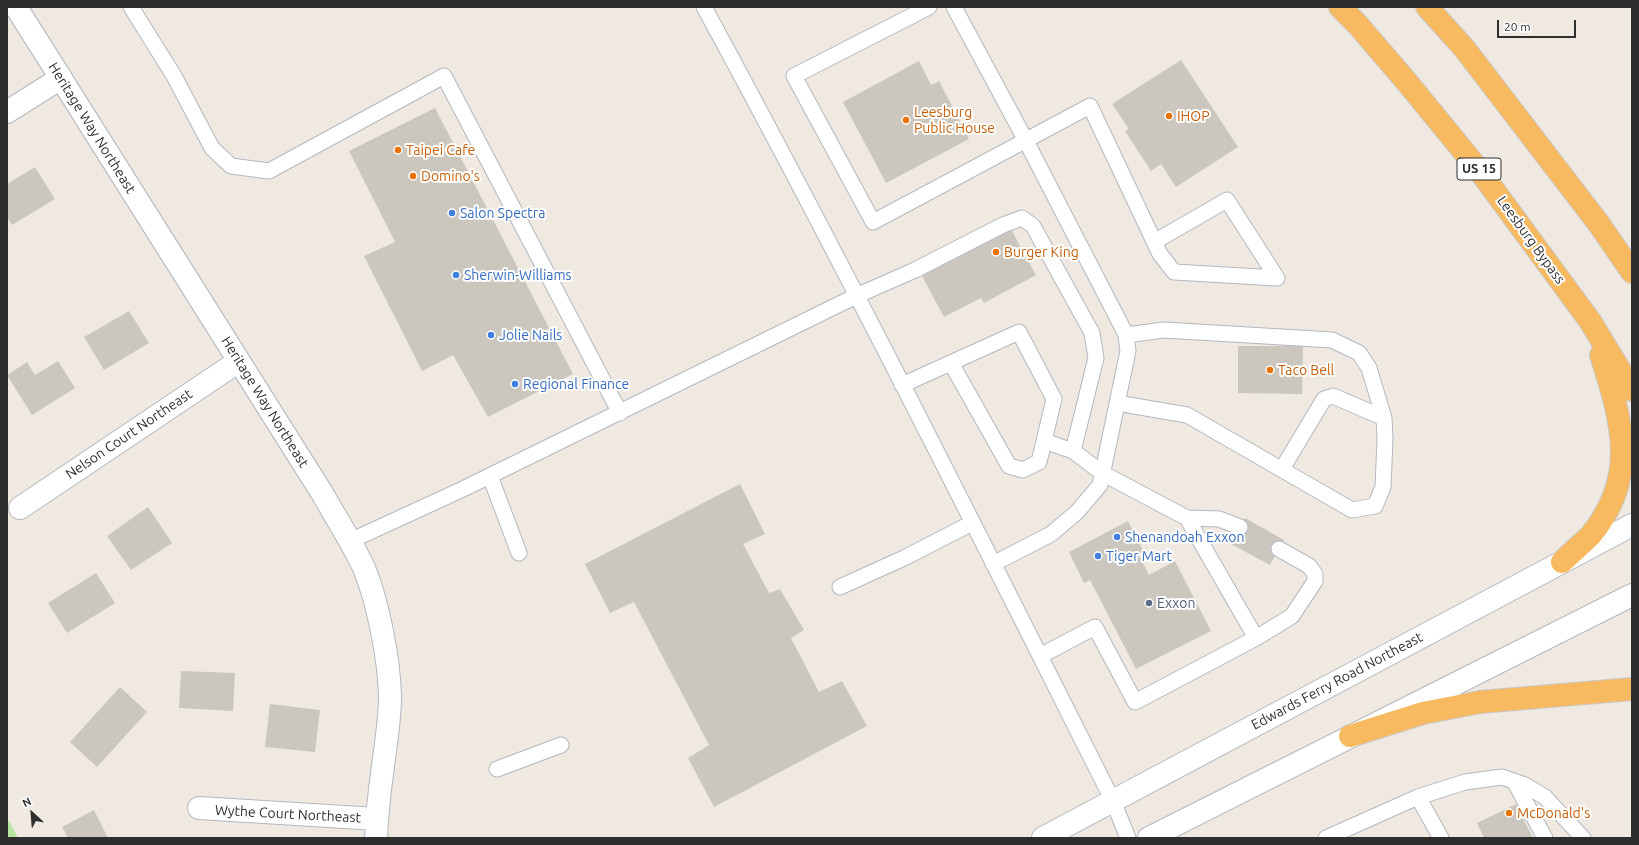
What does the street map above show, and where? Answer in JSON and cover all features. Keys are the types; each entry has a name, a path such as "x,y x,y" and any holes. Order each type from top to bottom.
{"highway":[{"name":"Leesburg Bypass","path":"1340,7 1367,36 1479,170 1590,321 1632,390"},
{"path":"1427,7 1464,48 1599,224 1632,272"},
{"path":"1562,562 1591,534 1606,516 1618,495 1624,477 1626,456 1622,420 1590,321"},
{"path":"1350,736 1423,713 1480,702 1632,689"}],"street":[{"name":"Heritage Way Northeast","path":"16,7 239,361 350,541 364,568 381,625 390,696 377,828"},
{"path":"7,112 61,78"},
{"name":"Nelson Court Northeast","path":"20,508 239,361"},
{"name":"Edwards Ferry Road Northeast","path":"1043,838 1632,525"},
{"path":"1149,838 1632,596"},
{"name":"Wythe Court Northeast","path":"199,808 377,828"}],"lane":[{"path":"131,7 174,76 212,148 230,166 269,172 444,76 620,413"},
{"path":"704,7 752,96 902,385 1113,801 1128,838"},
{"path":"929,7 794,76 873,222 1090,106 1154,242 1160,254 1174,272 1277,278 1227,200 1154,242"},
{"path":"954,7 1026,139 1126,335 1128,351 1100,485 1077,512 1051,534 993,564"},
{"path":"350,541 490,476 856,296 915,270 1004,225 1022,218 1033,226 1092,333 1096,358 1073,451"},
{"path":"1117,403 1188,415 1352,510 1375,506 1383,487 1385,439 1384,418 1369,368 1359,353 1332,340 1164,330 1126,335"},
{"path":"902,385 1019,332 1054,399 1039,462 1022,470 1009,466 951,363"},
{"path":"1282,469 1324,399 1332,396 1384,418"},
{"path":"1044,441 1073,451 1102,473 1187,518 1219,519 1240,527"},
{"path":"490,476 519,553"},
{"path":"1187,518 1256,638"},
{"path":"840,587 904,558 972,523"},
{"path":"1040,656 1095,627 1135,702 1256,638 1292,616 1315,581 1315,574 1309,566 1279,549"},
{"path":"498,769 561,744"},
{"path":"1326,838 1418,797 1465,782 1502,777 1525,785 1544,797 1583,838"},
{"path":"1514,781 1545,838"},
{"path":"1418,797 1441,838"}],"green space":[{"path":"9,821 18,838 7,838 7,822"}],"building":[{"name":"IHOP","path":"1181,60 1238,147 1176,187 1161,164 1151,171 1125,131 1129,129 1112,104"},
{"name":"Leesburg Public House","path":"919,61 931,85 939,81 969,139 886,183 843,102"},
{"path":"435,108 573,374 488,417 453,355 422,371 364,256 395,242 349,151"},
{"path":"35,167 55,199 12,225 7,217 7,184"},
{"name":"Burger King","path":"1011,229 1036,275 984,303 981,298 944,317 922,276"},
{"path":"129,311 149,343 104,370 84,337"},
{"name":"Taco Bell","path":"1238,346 1303,346 1302,394 1238,393"},
{"path":"58,361 75,388 32,415 7,375 27,362 35,375"},
{"path":"740,484 765,534 743,544 769,593 780,589 804,630 791,638 819,692 842,681 867,726 714,807 688,758 709,745 634,602 610,613 585,564"},
{"path":"148,507 172,543 131,570 107,536"},
{"path":"1245,518 1284,540 1270,565 1231,544"},
{"name":"Exxon","path":"1128,521 1144,552 1139,555 1149,575 1175,561 1211,631 1136,669 1090,580 1084,583 1069,552"},
{"path":"96,573 115,603 67,633 48,603"},
{"path":"181,671 235,673 233,711 179,708"},
{"path":"120,687 147,712 97,767 70,742"},
{"path":"270,704 320,710 315,752 265,747"},
{"name":"McDonald's","path":"1516,804 1533,838 1484,838 1477,823"},
{"path":"94,810 108,838 68,838 62,827"}],"place":[{"name":"IHOP","path":"1169,116"},
{"name":"Leesburg Public House","path":"906,120"},
{"name":"Taipei Cafe","path":"398,150"},
{"name":"Domino's","path":"413,176"},
{"name":"Salon Spectra","path":"452,213"},
{"name":"Burger King","path":"996,252"},
{"name":"Sherwin-Williams","path":"456,275"},
{"name":"Jolie Nails","path":"491,335"},
{"name":"Taco Bell","path":"1270,370"},
{"name":"Regional Finance","path":"515,384"},
{"name":"Shenandoah Exxon","path":"1117,537"},
{"name":"Tiger Mart","path":"1098,556"},
{"name":"Exxon","path":"1149,603"},
{"name":"McDonald's","path":"1509,813"}]}
